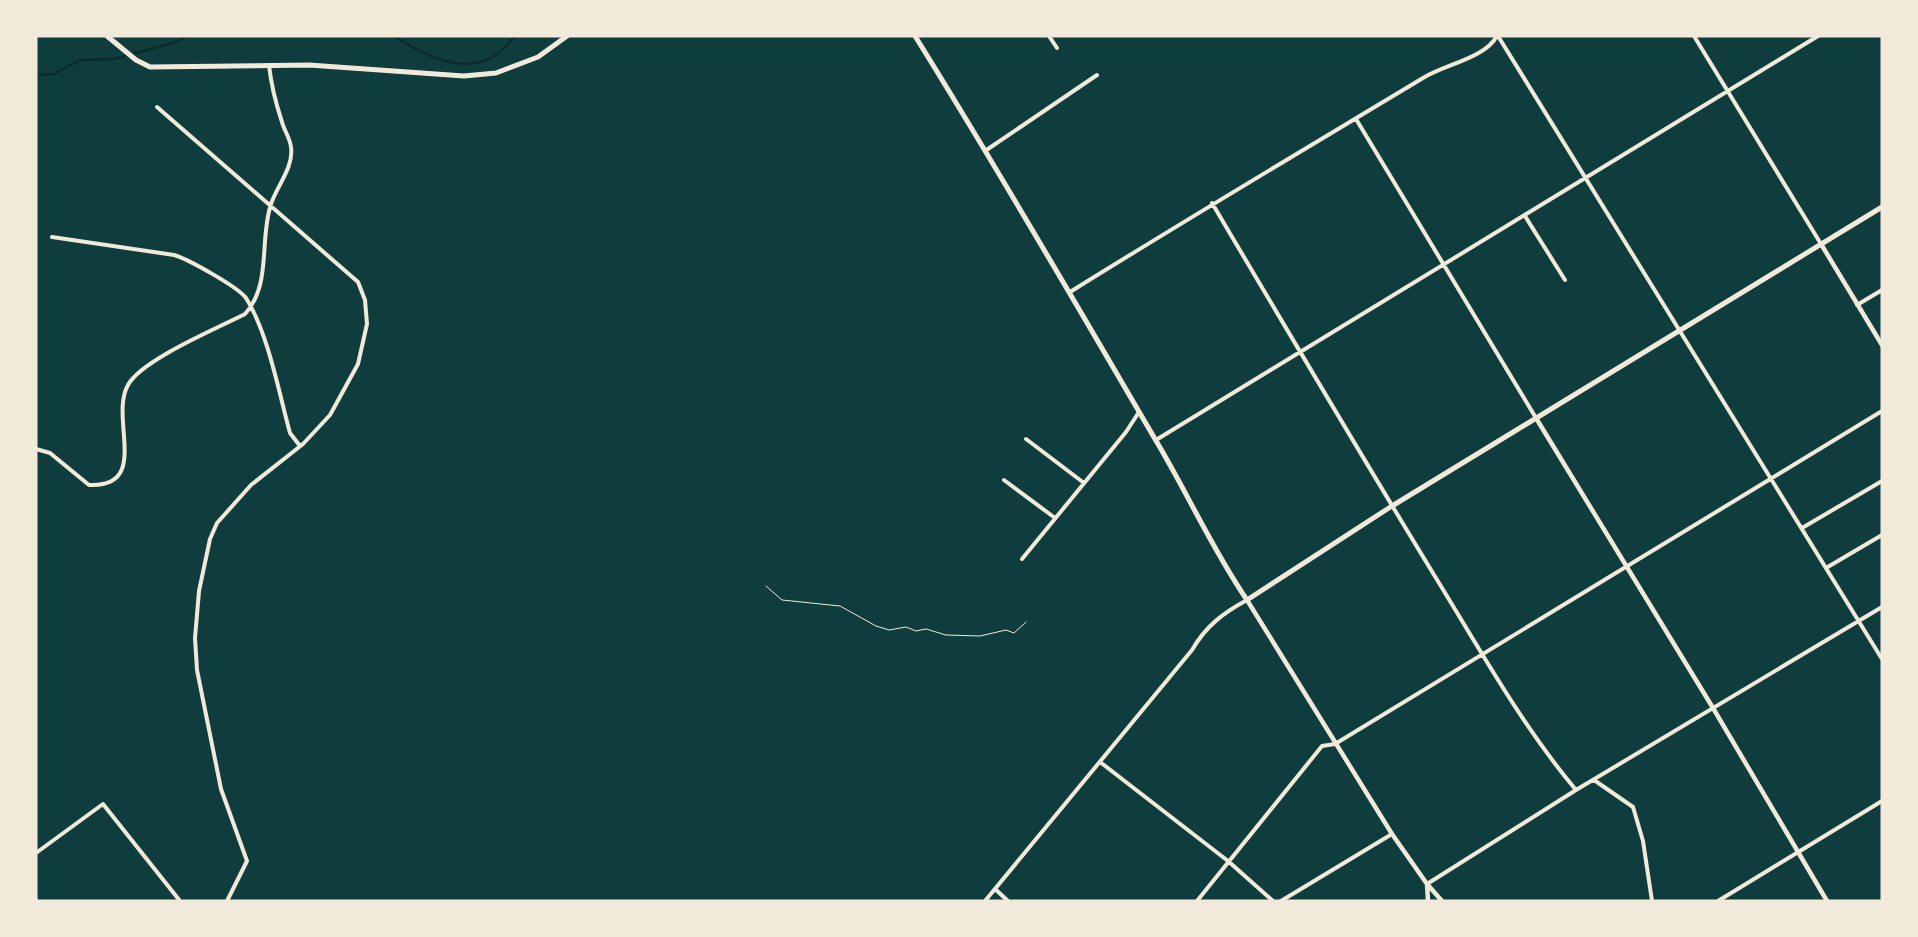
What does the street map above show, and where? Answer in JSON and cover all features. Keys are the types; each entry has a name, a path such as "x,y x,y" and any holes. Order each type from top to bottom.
{"main road":[{"path":"107,36 146,66 340,66 464,76 496,73 538,57 567,36"},
{"path":"915,36 1070,292 1102,352 1156,440 1247,600 1392,506 1882,207"}],"street":[{"path":"1049,36 1056,48"},
{"path":"1070,292 1212,203 1433,72 1486,50 1498,36 1882,659"},
{"path":"1694,36 1882,345"},
{"path":"1156,440 1818,36"},
{"path":"36,449 50,453 88,484 110,484 119,476 125,460 122,398 128,383 137,374 164,356 245,314 251,308 258,294 262,274 271,204 292,158 291,146 282,122 269,65"},
{"path":"985,151 1097,75"},
{"path":"157,107 271,204 358,282 365,300 367,324 358,364 330,415 300,446 251,485 217,523 210,539 199,591 195,638 197,670 221,789 246,861 227,901"},
{"path":"1356,119 1713,708 1827,901"},
{"path":"1212,203 1392,506 1483,654 1554,765 1576,790"},
{"path":"1525,216 1565,280"},
{"path":"52,237 174,255 188,259 245,296 263,335 290,433 300,446"},
{"path":"1858,305 1882,290"},
{"path":"1197,901 1322,746 1335,744 1882,411"},
{"path":"1022,559 1139,412"},
{"path":"1026,439 1084,483"},
{"path":"1004,480 1055,518"},
{"path":"1802,528 1882,481"},
{"path":"1826,568 1882,535"},
{"path":"985,901 1210,625 1224,612 1247,600 1392,834 1427,884 1442,901"},
{"path":"1427,884 1576,790 1882,607"},
{"path":"1100,762 1228,861 1273,901"},
{"path":"1594,780 1633,807 1643,841 1652,901"},
{"path":"1718,901 1882,801"},
{"path":"36,853 103,804 180,901"},
{"path":"1282,901 1392,834"},
{"path":"1427,884 1428,901"},
{"path":"995,890 1008,901"}],"path":[{"path":"766,586 782,600 840,606 876,626 889,630 906,628 916,631 926,630 946,634 980,636 1006,630 1014,633 1026,622"},
{"path":"36,896 38,901"}],"waterway":[{"path":"36,75 54,74 80,60 114,59 176,42 187,36"},
{"path":"394,36 416,49 442,60 467,64 480,62 496,55 515,36"}]}
